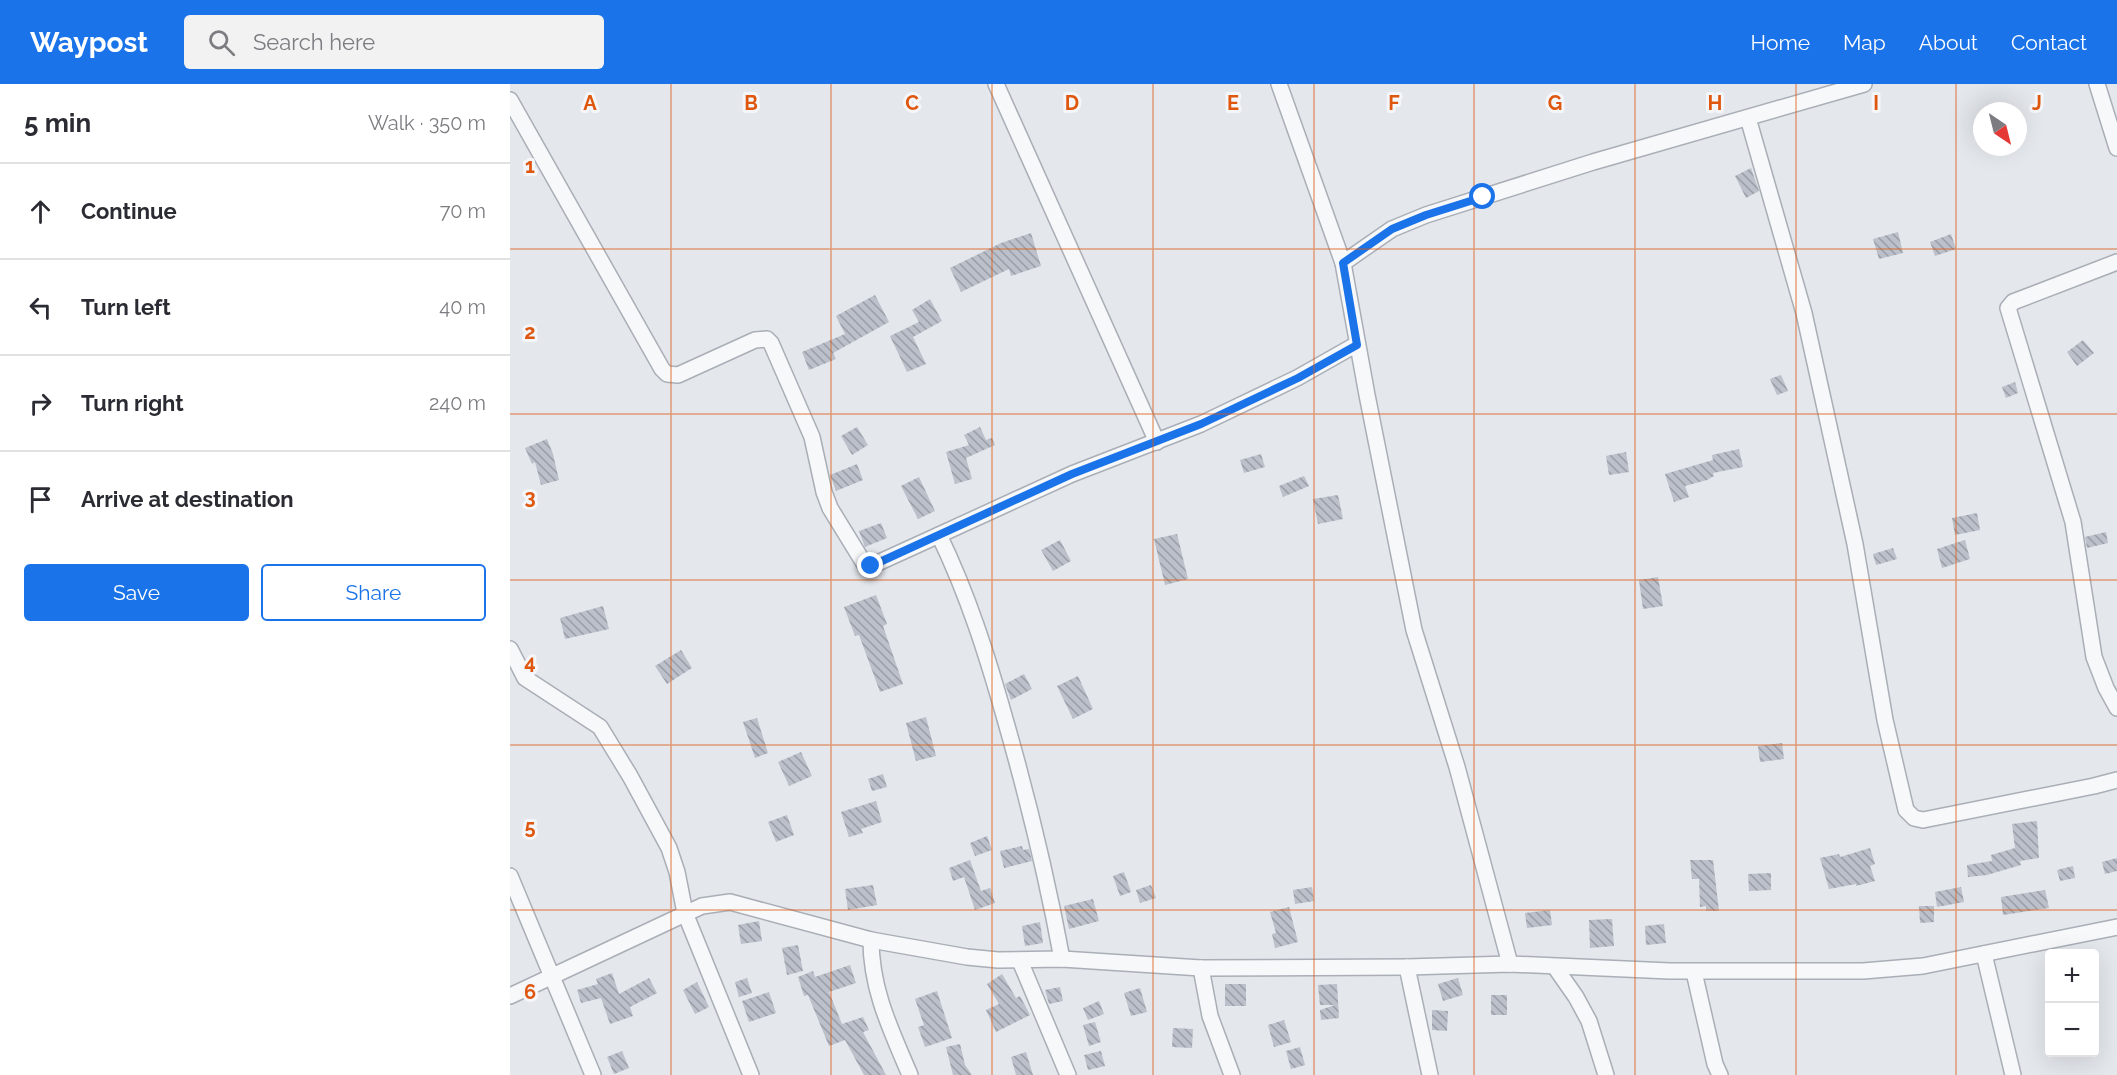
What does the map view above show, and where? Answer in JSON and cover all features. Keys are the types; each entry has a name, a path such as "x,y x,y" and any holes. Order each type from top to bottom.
{"street":[{"path":"996,84 1157,442"},
{"path":"1279,84 1343,263 1357,345 1414,630 1457,767 1510,964"},
{"path":"1343,263 1392,229 1426,215 1593,162 1864,84"},
{"path":"2097,84 2117,148"},
{"path":"510,100 650,348 667,374 678,375 755,340 767,339 771,343 812,437 824,492 830,508 865,565 871,566 1072,474 1201,424 1298,378 1357,345"},
{"path":"1748,118 1804,313 1855,544 1885,720 1906,810 1914,818 1923,820 2117,780"},
{"path":"2117,262 2013,302 2008,308 2073,522 2094,657 2106,688 2117,708"},
{"path":"939,535 970,603 1003,709 1028,796 1062,959"},
{"path":"510,649 525,678 594,722 607,736 669,848 677,872 685,913 751,1075"},
{"path":"510,876 593,1075"},
{"path":"510,996 685,913 702,906 730,902 871,940 967,957 1020,961 1062,959 1201,968 1510,964 1694,972 1896,969 2117,927"},
{"path":"871,940 871,960 876,991 910,1075"},
{"path":"1984,954 2013,1075"},
{"path":"1020,961 1068,1075"},
{"path":"1407,967 1430,1075"},
{"path":"1555,967 1576,997 1588,1021 1606,1075"},
{"path":"1201,968 1210,1016 1232,1075"},
{"path":"1694,972 1715,1064 1720,1075"}],"building":[{"path":"1751,168 1759,191 1746,198 1735,176"},
{"path":"1898,232 1903,253 1879,259 1873,239"},
{"path":"1031,233 1041,266 1011,276 1009,269 961,292 950,268 1001,243"},
{"path":"1951,234 1956,249 1935,256 1930,242"},
{"path":"875,295 889,322 833,353 836,359 809,370 802,352 845,334 836,316"},
{"path":"930,299 942,321 913,337 926,364 907,372 890,336 919,322 912,310"},
{"path":"2083,340 2094,353 2077,366 2067,352"},
{"path":"1781,375 1788,391 1777,395 1770,379"},
{"path":"2015,382 2018,393 2006,398 2002,387"},
{"path":"857,427 868,445 852,455 841,436"},
{"path":"980,427 986,440 992,438 995,445 966,458 972,479 955,484 946,452 969,445 964,435"},
{"path":"547,439 559,480 541,485 535,462 532,464 525,448"},
{"path":"1739,449 1743,467 1713,473 1714,476 1707,480 1685,486 1689,497 1674,502 1665,474 1713,460 1712,455"},
{"path":"1626,452 1629,472 1609,475 1606,456"},
{"path":"1261,454 1265,467 1244,473 1240,460"},
{"path":"857,464 863,480 836,491 830,475"},
{"path":"1304,476 1309,486 1283,497 1279,486"},
{"path":"919,477 935,511 918,519 901,486"},
{"path":"1338,495 1343,519 1318,524 1313,499"},
{"path":"1977,513 1980,530 1955,535 1952,518"},
{"path":"881,523 887,538 865,547 859,531"},
{"path":"2106,532 2108,543 2087,548 2085,537"},
{"path":"1177,534 1188,579 1165,585 1154,539"},
{"path":"1060,540 1071,561 1053,571 1041,550"},
{"path":"1965,540 1970,559 1942,568 1937,549"},
{"path":"1893,548 1897,559 1876,565 1873,554"},
{"path":"1658,577 1663,606 1643,609 1639,580"},
{"path":"876,595 887,624 883,626 903,684 880,692 859,635 855,636 844,607"},
{"path":"603,606 609,629 565,639 560,618"},
{"path":"681,650 692,668 667,684 655,666"},
{"path":"1024,674 1032,689 1011,700 1005,684"},
{"path":"1078,676 1093,709 1073,719 1057,686"},
{"path":"926,717 936,756 916,761 906,723"},
{"path":"757,718 768,753 755,758 743,722"},
{"path":"1782,743 1784,759 1760,762 1758,746"},
{"path":"801,752 812,776 789,786 778,762"},
{"path":"883,774 887,787 872,791 868,779"},
{"path":"876,801 882,822 861,829 863,833 849,837 841,812"},
{"path":"787,815 794,835 776,842 768,822"},
{"path":"2037,821 2039,858 2020,861 2021,865 1987,875 1968,877 1967,865 1992,861 1991,855 2015,848 2012,824"},
{"path":"987,836 992,850 975,856 970,843"},
{"path":"1022,846 1023,850 1029,849 1032,861 1004,868 1000,851"},
{"path":"1870,848 1875,864 1870,866 1875,881 1829,889 1820,858 1839,854 1840,857"},
{"path":"2117,858 2117,871 2105,874 2102,862"},
{"path":"970,860 981,891 990,888 995,903 975,910 964,877 953,881 949,868"},
{"path":"1690,860 1713,860 1719,911 1706,911 1706,906 1700,907 1699,879 1692,879"},
{"path":"2073,866 2075,878 2060,881 2057,870"},
{"path":"1124,872 1131,892 1120,896 1113,876"},
{"path":"1771,873 1771,890 1749,891 1748,874"},
{"path":"873,885 877,905 848,910 845,889"},
{"path":"1151,885 1156,898 1140,903 1136,890"},
{"path":"1312,887 1314,901 1295,904 1293,890"},
{"path":"1961,887 1964,902 1937,907 1935,892"},
{"path":"2045,890 2049,908 2003,915 2001,897"},
{"path":"1093,899 1099,921 1069,929 1064,906"},
{"path":"1919,906 1934,906 1934,922 1920,923"},
{"path":"1289,907 1298,942 1275,948 1272,934 1276,933 1270,912"},
{"path":"1550,910 1552,925 1527,928 1525,913"},
{"path":"1612,919 1614,946 1590,948 1589,920"},
{"path":"759,921 762,941 741,944 738,925"},
{"path":"1040,922 1043,943 1025,946 1022,926"},
{"path":"1664,924 1666,943 1646,945 1645,926"},
{"path":"798,945 803,971 787,975 782,948"},
{"path":"850,965 856,983 829,992 842,1024 863,1017 869,1030 863,1032 886,1075 864,1075 845,1040 829,1046 808,995 804,996 798,977 813,971 815,977"},
{"path":"612,973 619,994 649,978 657,993 630,1007 633,1016 610,1024 601,998 581,1003 577,990 598,984 596,979"},
{"path":"1002,974 1016,998 1020,996 1030,1015 996,1032 986,1010 999,1004 987,984"},
{"path":"747,978 752,993 739,997 735,982"},
{"path":"1458,978 1463,995 1443,1001 1438,984"},
{"path":"697,982 709,1007 695,1014 683,990"},
{"path":"1225,984 1246,984 1246,1006 1225,1006"},
{"path":"1337,984 1339,1018 1321,1020 1320,1010 1335,1005 1320,1005 1318,985"},
{"path":"1060,987 1063,1001 1049,1004 1045,990"},
{"path":"1140,988 1147,1012 1131,1016 1124,993"},
{"path":"937,991 952,1038 925,1047 918,1027 924,1025 915,999"},
{"path":"769,992 776,1013 749,1022 742,1001"},
{"path":"1491,995 1507,995 1507,1015 1491,1015"},
{"path":"1099,1001 1104,1014 1088,1020 1083,1008"},
{"path":"1432,1010 1448,1011 1447,1031 1432,1030"},
{"path":"1284,1020 1291,1042 1274,1047 1268,1025"},
{"path":"1095,1022 1101,1042 1089,1046 1083,1025"},
{"path":"1173,1028 1193,1029 1192,1048 1172,1047"},
{"path":"960,1044 965,1065 972,1075 953,1075 946,1047"},
{"path":"1300,1047 1305,1065 1291,1069 1286,1051"},
{"path":"622,1051 629,1068 614,1074 607,1057"},
{"path":"1101,1051 1105,1066 1088,1070 1084,1055"},
{"path":"1026,1052 1033,1075 1016,1075 1011,1057"}],"route":[{"path":"871,566 1072,474 1201,424 1298,378 1357,345 1343,263 1392,229 1426,215 1483,197"}]}
